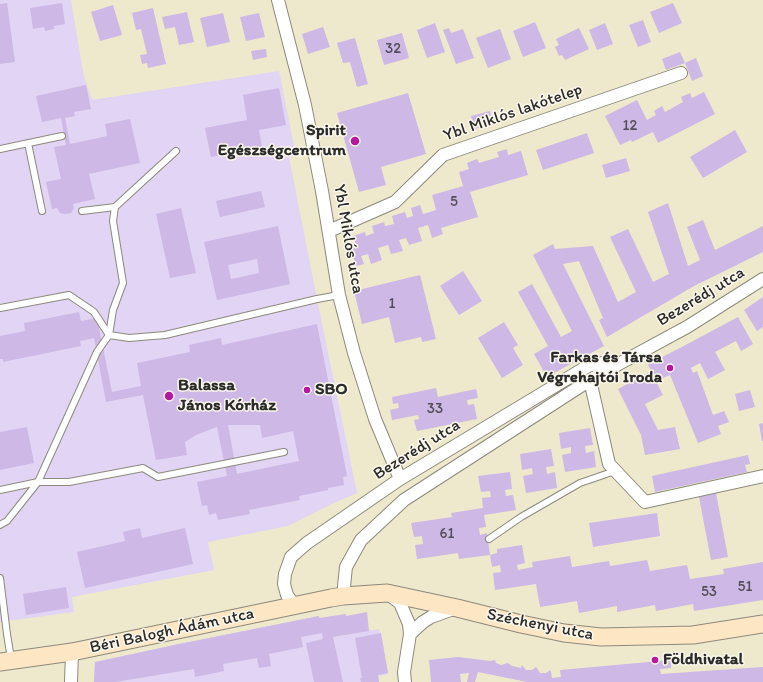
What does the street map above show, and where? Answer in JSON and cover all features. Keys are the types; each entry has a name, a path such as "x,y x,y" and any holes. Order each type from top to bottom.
{"street":[{"name":"Ybl Miklós utca","path":"278,0 305,105 322,191 339,295 354,354 375,419 400,479"},
{"name":"Ybl Miklós lakótelep","path":"329,231 395,202 443,155 681,73"},
{"name":"Bezerédj utca","path":"343,596 346,567 361,540 404,500 590,380 687,327 763,279"},
{"name":"Bezerédj utca","path":"294,605 287,595 284,584 285,574 291,557 307,543 400,479 588,366 602,363 615,366"},
{"path":"590,380 609,464 645,502 763,476"},
{"path":"387,593 400,603 409,624 410,634 404,672 405,682"},
{"name":"Széchenyi utca","path":"343,596 387,593 564,633 601,637 693,635 763,624"},
{"name":"Béri Balogh Ádám utca","path":"6,662 72,652 343,596"},
{"path":"410,634 423,622 457,608"},
{"path":"71,682 72,652"}],"lane":[{"path":"0,149 62,136"},
{"path":"28,143 42,211"},
{"path":"82,211 115,207 176,151"},
{"path":"0,525 7,521 38,482 97,352 109,335 113,310 123,283 113,221 115,207"},
{"path":"0,308 69,295 94,312 109,335 129,338 165,335 339,295"},
{"path":"0,490 38,482 69,482 143,468 158,477 284,452"},
{"path":"489,539 521,517 580,483 615,471"},
{"path":"0,578 7,634 6,662"}],"shaded area":[{"name":"Balassa János Kórház","path":"0,0 71,0 84,77 92,100 279,71 296,156 289,157 357,493 288,526 208,542 214,570 72,597 74,612 0,622"},
{"path":"319,616 323,639 379,629 388,674 379,676 379,682 94,682 95,662"}],"building":[{"path":"7,3 15,62 0,64 0,4"},
{"path":"62,3 65,24 54,26 54,29 45,31 44,27 33,29 30,8"},
{"path":"673,3 682,23 659,33 650,12"},
{"path":"113,5 122,35 100,41 91,12"},
{"path":"153,8 166,64 148,68 147,63 142,64 140,55 147,54 141,29 136,30 132,13"},
{"path":"187,12 194,42 179,45 175,27 165,29 162,17"},
{"path":"223,13 230,42 207,47 200,18"},
{"path":"259,13 265,37 246,41 240,17"},
{"path":"643,20 651,42 638,47 629,25"},
{"path":"535,22 546,48 523,57 513,31"},
{"path":"435,23 445,52 427,58 417,30"},
{"path":"605,23 613,44 597,50 589,30"},
{"path":"323,27 330,47 308,54 302,34"},
{"path":"449,28 451,33 463,29 474,58 456,64 443,30"},
{"path":"579,28 589,49 565,60 562,55 559,56 555,47 559,45 556,39"},
{"path":"500,29 511,59 488,68 476,38"},
{"path":"402,33 409,58 384,65 377,40"},
{"path":"355,38 368,84 357,87 350,62 343,63 337,43"},
{"path":"266,49 267,57 253,60 251,51"},
{"path":"680,52 685,63 666,70 662,59"},
{"path":"696,58 703,76 692,81 685,63"},
{"path":"86,85 91,109 74,112 75,116 65,118 70,144 107,136 105,124 130,119 140,163 89,174 95,199 73,204 74,208 71,213 65,214 60,213 57,208 52,209 46,182 61,179 54,147 66,145 61,118 42,122 36,96"},
{"path":"279,88 286,125 259,130 262,147 211,157 205,128 247,120 243,95"},
{"path":"704,92 715,114 658,143 653,132 632,142 631,140 620,145 605,116 637,100 647,120 656,115 654,111 662,106 665,112 683,102 681,97 690,93 692,98"},
{"path":"408,93 426,154 381,167 386,185 359,192 337,113"},
{"path":"490,111 493,124 475,129 471,116"},
{"path":"735,130 747,152 703,178 690,157"},
{"path":"587,133 594,153 543,170 536,150"},
{"path":"507,149 508,155 521,151 528,175 470,192 478,217 441,228 443,234 432,238 428,225 418,228 422,241 409,245 406,238 399,240 403,251 391,254 388,245 378,248 382,260 371,264 368,254 361,256 364,264 356,266 350,246 356,244 353,236 365,232 366,236 374,233 372,226 384,222 385,226 394,224 392,216 405,212 407,218 413,216 411,208 420,205 423,214 436,210 432,195 463,186 459,172 469,169 467,163 477,159 479,163 499,157 497,152"},
{"path":"626,158 630,171 606,178 602,165"},
{"path":"261,191 265,207 220,217 216,201"},
{"path":"668,203 688,266 700,260 687,227 703,220 715,250 763,226 763,252 694,286 607,337 599,320 603,318 579,261 563,264 604,346 547,377 534,354 548,346 518,292 532,284 561,337 572,331 533,255 553,244 555,249 593,246 618,302 636,292 610,237 628,229 653,282 669,274 648,212"},
{"path":"181,208 196,273 170,278 156,214"},
{"path":"278,226 290,284 217,300 204,242","holes":["257,259 259,273 231,279 228,265"]},
{"path":"463,271 482,301 459,315 440,286"},
{"path":"420,275 436,339 422,342 421,337 395,343 389,317 362,324 354,291"},
{"path":"763,297 763,327 757,331 744,310"},
{"path":"79,312 81,321 97,318 112,392 141,386 137,363 190,352 189,345 221,338 222,345 317,324 347,476 343,477 344,485 299,496 300,500 249,510 250,514 218,520 216,513 209,515 207,505 202,506 197,482 227,476 217,427 196,435 185,442 187,455 156,460 143,395 106,402 94,338 80,341 81,346 3,362 3,359 0,359 0,336 25,331 24,323","holes":["228,425 260,425 262,438 293,431 299,461 237,474"]},
{"path":"738,317 753,344 741,351 736,341 715,352 725,370 708,379 700,363 691,368 693,373 697,371 713,415 724,411 729,422 718,426 721,434 698,443 670,375 656,381 663,395 645,404 658,430 675,427 680,449 645,455 641,435 618,389 651,371 648,364"},
{"path":"504,322 518,345 513,348 523,365 502,378 478,338"},
{"path":"436,388 438,397 476,389 478,398 467,400 468,405 474,404 477,419 417,431 414,420 419,419 418,415 392,420 390,410 399,408 398,403 393,404 392,397"},
{"path":"750,390 755,407 739,411 735,394"},
{"path":"763,423 763,441 762,441 759,424"},
{"path":"27,427 34,463 0,470 0,432"},
{"path":"590,428 593,445 585,446 586,453 594,451 596,467 565,472 562,455 571,453 571,447 561,449 559,433"},
{"path":"551,449 554,466 546,467 547,474 555,472 557,488 526,493 523,476 533,474 532,468 522,470 520,454"},
{"path":"748,455 750,464 745,465 747,472 655,492 652,476"},
{"path":"510,472 512,489 505,490 506,496 513,495 516,510 484,515 486,527 479,528 480,535 487,533 490,555 459,559 458,553 417,559 415,545 423,544 422,536 414,537 411,523 452,517 451,513 483,508 482,498 491,497 490,491 481,492 478,476"},
{"path":"716,493 728,557 711,560 699,497"},
{"path":"657,513 660,536 593,547 589,523"},
{"path":"140,528 142,538 185,528 193,564 85,588 77,552 125,541 123,532"},
{"path":"522,545 525,563 517,565 518,570 533,567 532,562 570,556 572,567 609,561 610,566 647,560 650,571 687,565 690,579 724,574 723,569 763,562 763,600 694,611 693,604 656,611 655,605 617,612 617,606 579,613 577,601 540,607 536,584 495,590 493,573 501,572 500,565 492,567 490,555 497,553 497,549"},
{"path":"66,587 69,608 26,615 23,594"},
{"path":"367,612 369,631 333,637 343,682 314,682 306,643 323,639 322,633 301,637 303,647 269,654 271,666 259,668 257,658 223,664 224,671 195,677 194,669 115,682 94,682 95,662 319,616 319,618 346,614 346,616"},
{"path":"381,633 388,673 378,675 379,682 361,682 360,678 362,678 355,638"},
{"path":"458,657 491,661 495,660 496,663 501,665 508,663 512,666 521,668 522,665 526,670 532,670 536,667 540,673 546,673 550,670 552,678 561,677 560,670 671,660 671,668 660,669 661,674 763,667 763,682 527,682 478,672 475,682 467,682 469,673 460,674 461,682 431,682 429,660"}],"place":[{"name":"Spirit Egészségcentrum","path":"355,141"},
{"name":"Farkas és Társa Végrehajtói Iroda","path":"670,368"},
{"name":"SBO","path":"307,390"},
{"name":"Balassa János Kórház","path":"169,396"},
{"name":"Földhivatal","path":"655,660"}]}
